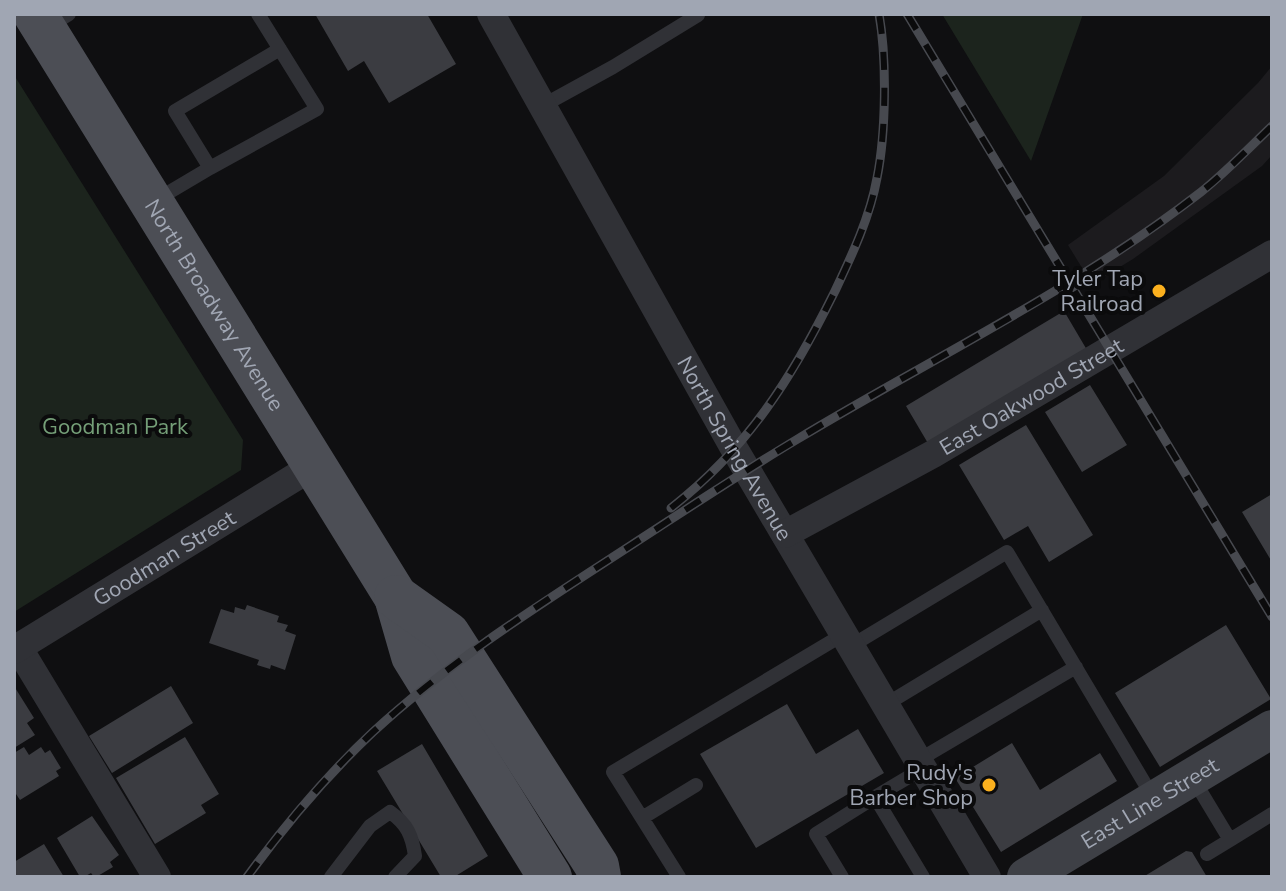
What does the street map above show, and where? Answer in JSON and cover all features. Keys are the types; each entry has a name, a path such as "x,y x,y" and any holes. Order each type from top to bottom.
{"main road":[{"name":"North Broadway Avenue","path":"49,19 153,202 396,597 413,656 550,877"},
{"name":"North Broadway Avenue","path":"396,597 448,634 597,866 599,877"}],"street":[{"name":"North Spring Avenue","path":"491,14 727,436 987,877"},
{"name":"East Oakwood Street","path":"785,534 933,454 1272,254"},
{"name":"Goodman Street","path":"16,648 315,465"},
{"path":"16,648 157,877"},
{"name":"East Line Street","path":"1026,877 1272,729"}],"lane":[{"path":"153,202 317,109 258,14"},
{"path":"542,106 698,15"},
{"path":"210,168 175,111 280,49"},
{"path":"679,877 613,772 1007,552 1154,799"},
{"path":"885,705 1042,610"},
{"path":"842,877 816,834 1076,667"},
{"path":"1192,777 1230,840"},
{"path":"642,818 696,785"},
{"path":"875,797 923,877"},
{"path":"331,877 370,826 390,812 402,821 413,840 415,856 395,877"},
{"path":"1207,854 1272,814"}],"shaded area":[{"path":"1272,66 1272,155 1262,166 1133,259 1092,284 1068,245 1164,176"}],"green space":[{"path":"942,14 1083,14 1031,161"},
{"name":"Goodman Park","path":"14,75 243,440 241,470 14,612"}],"building":[{"path":"315,14 427,14 456,64 389,103 364,61 348,71"},
{"path":"1064,311 1087,350 929,445 906,406"},
{"path":"1090,385 1127,445 1082,472 1045,412"},
{"path":"1026,425 1093,535 1049,562 1028,526 1004,540 959,465"},
{"path":"1272,494 1272,562 1242,512"},
{"path":"247,605 279,616 277,622 288,625 285,631 296,635 285,670 271,665 270,669 257,665 259,660 209,643 221,609 234,613 235,607 245,610"},
{"path":"1226,625 1271,699 1160,767 1115,693"},
{"path":"14,686 34,718 27,723 35,735 14,748"},
{"path":"171,686 193,723 112,773 89,736"},
{"path":"787,704 816,754 858,729 884,773 756,848 700,754"},
{"path":"185,737 219,794 201,805 206,813 155,844 116,778"},
{"path":"1012,743 1040,790 1100,753 1117,781 1001,852 955,778"},
{"path":"422,744 488,856 454,877 441,877 377,771"},
{"path":"24,747 29,755 41,747 45,753 50,750 61,768 56,771 59,776 20,800 14,791 14,753"},
{"path":"92,816 119,855 110,862 113,867 96,877 91,873 80,877 57,838"},
{"path":"44,844 64,877 14,877 14,862"},
{"path":"1186,851 1192,852 1207,877 1143,877"}],"railway":[{"path":"671,508 723,461 766,410 802,353 854,250 874,193 880,160 884,74 879,14"},
{"path":"907,14 1272,617"},
{"path":"247,877 307,802 373,732 434,680 499,632 775,453 1104,261 1201,192 1272,126"}],"place":[{"name":"Tyler Tap Railroad","path":"1159,291"},
{"name":"Rudy's Barber Shop","path":"989,785"}]}
